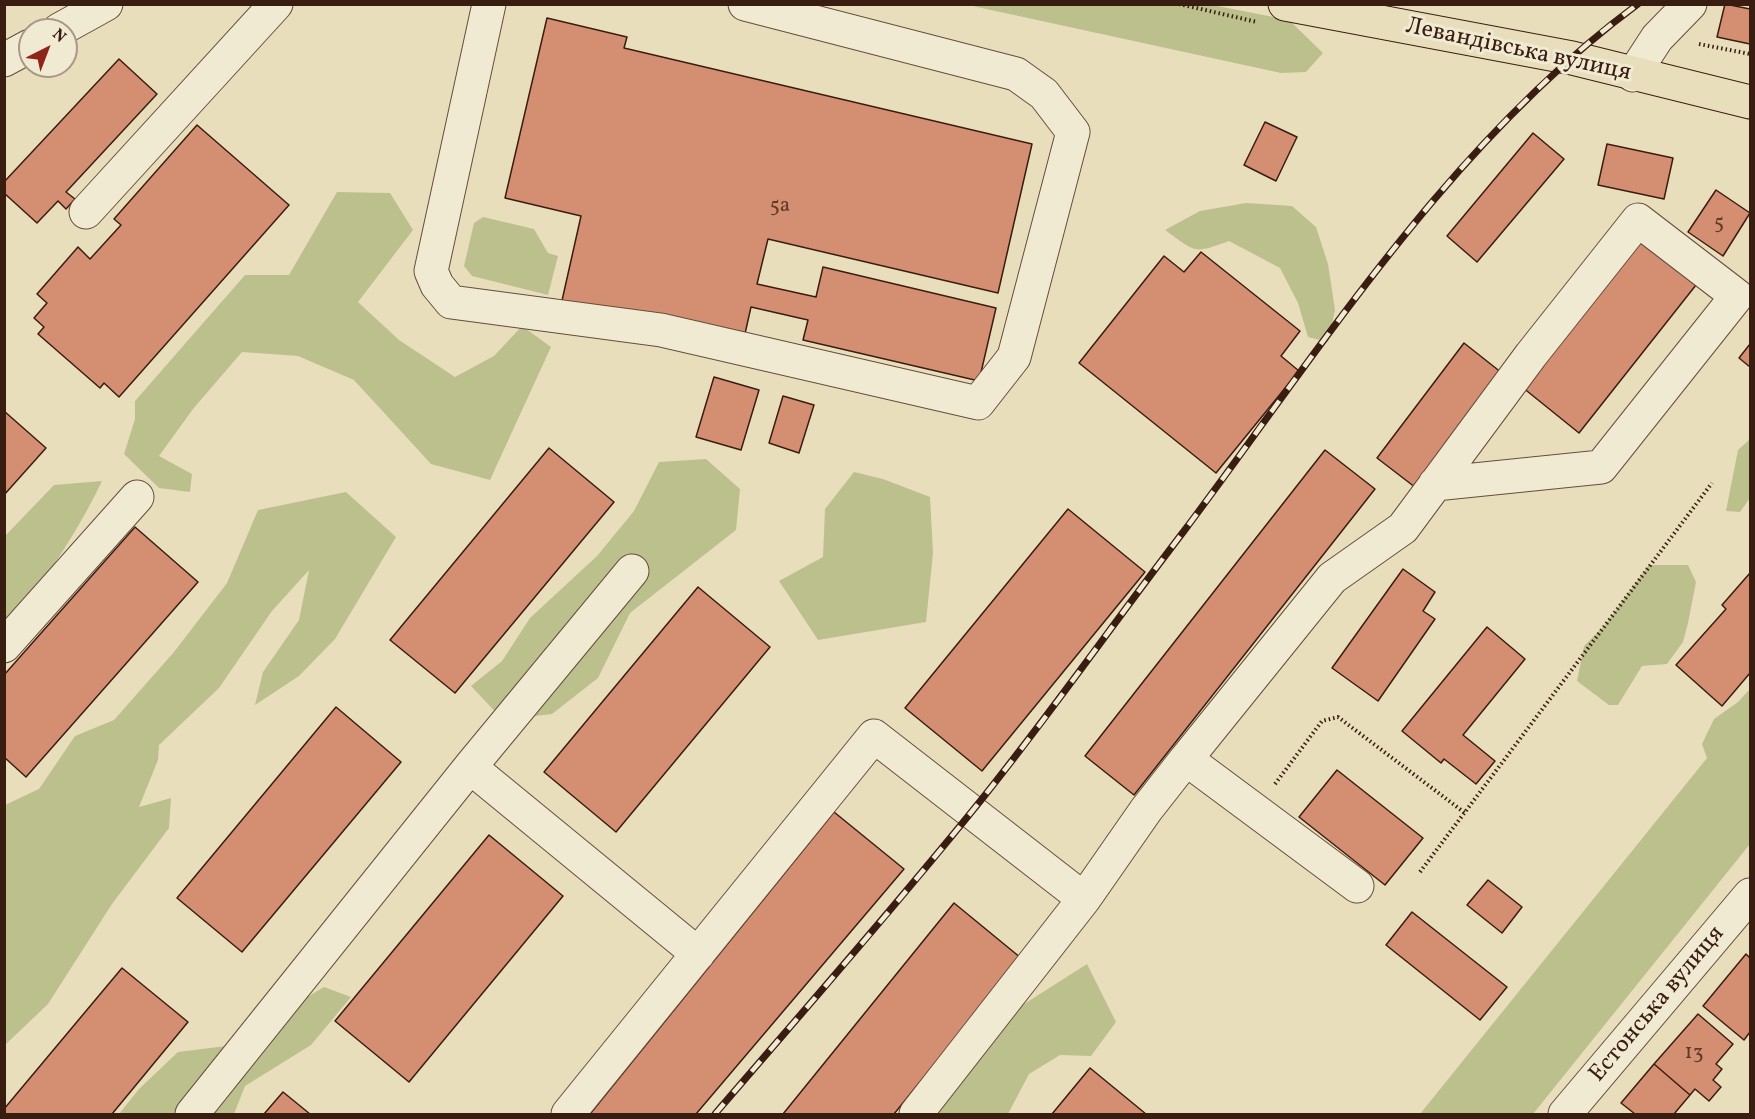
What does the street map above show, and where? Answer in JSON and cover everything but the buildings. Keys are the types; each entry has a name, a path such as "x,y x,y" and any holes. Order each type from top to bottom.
{"main road":[{"name":"Левандівська вулиця","path":"1276,14 1405,16 1633,75 1750,102"}],"street":[{"path":"78,19 106,4"},
{"path":"86,212 276,4"},
{"path":"489,4 431,271 437,285 451,302 661,330 978,403 1014,357 1073,132 1044,94 1016,74 745,4"},
{"path":"1633,75 1657,38 1690,4"},
{"path":"4,60 18,52"},
{"path":"916,1114 1084,899 1146,810 1332,578 1403,528 1435,484 1531,355 1638,220 1744,287 1601,466 1435,484"},
{"path":"4,646 137,497"},
{"path":"192,1114 470,767 632,571"},
{"path":"568,1114 874,736 1084,899"},
{"path":"1186,759 1357,886"},
{"path":"470,767 698,954"},
{"name":"Естонська вулиця","path":"1565,1114 1750,895"}],"path":[{"path":"1179,4 1276,14"},
{"path":"1420,872 1712,483"},
{"path":"1256,810 1322,721 1338,717 1465,813"}],"green space":[{"path":"968,5 1212,5 1289,20 1323,53 1306,72 1281,73"},
{"path":"337,192 390,193 413,230 358,302 399,340 455,377 494,356 522,326 551,347 490,480 431,464 354,380 298,356 242,352 193,409 159,456 192,474 190,492 159,488 124,454 135,419 135,401 245,275 289,275"},
{"path":"1246,203 1292,206 1316,227 1328,264 1335,310 1328,342 1308,337 1298,303 1280,268 1229,241 1208,248 1196,249 1165,230 1200,211"},
{"path":"483,217 534,229 548,253 558,256 548,295 472,276 464,266 474,223"},
{"path":"1750,439 1750,498 1740,512 1726,511 1738,450"},
{"path":"706,459 740,489 736,530 630,613 598,678 552,714 503,720 471,686 502,661 530,618 597,556 634,511 659,462"},
{"path":"854,472 883,479 930,497 933,553 926,622 818,640 779,581 823,557 825,509"},
{"path":"102,481 82,520 58,558 33,594 5,627 5,536 54,485"},
{"path":"346,492 396,537 335,639 299,676 255,705 263,672 299,620 309,570 272,611 219,688 159,745 158,760 139,807 171,798 169,828 112,904 48,1004 5,1045 5,805 39,789 75,736 114,720 174,652 227,583 258,510"},
{"path":"1649,565 1688,565 1696,582 1683,642 1667,664 1642,666 1618,705 1609,705 1577,681 1584,646 1605,625"},
{"path":"1750,689 1750,844 1533,1114 1420,1114 1707,758 1702,744 1714,719 1738,702"},
{"path":"1087,964 1116,1022 1091,1056 1060,1055 1029,1074 1008,1114 923,1114 1010,1013"},
{"path":"324,987 351,997 311,1045 245,1086 234,1114 119,1114 139,1089 178,1052 226,1046"}],"railway":[{"path":"715,1114 907,890 997,780 1339,320 1448,183 1507,119 1570,59 1638,4"}]}
